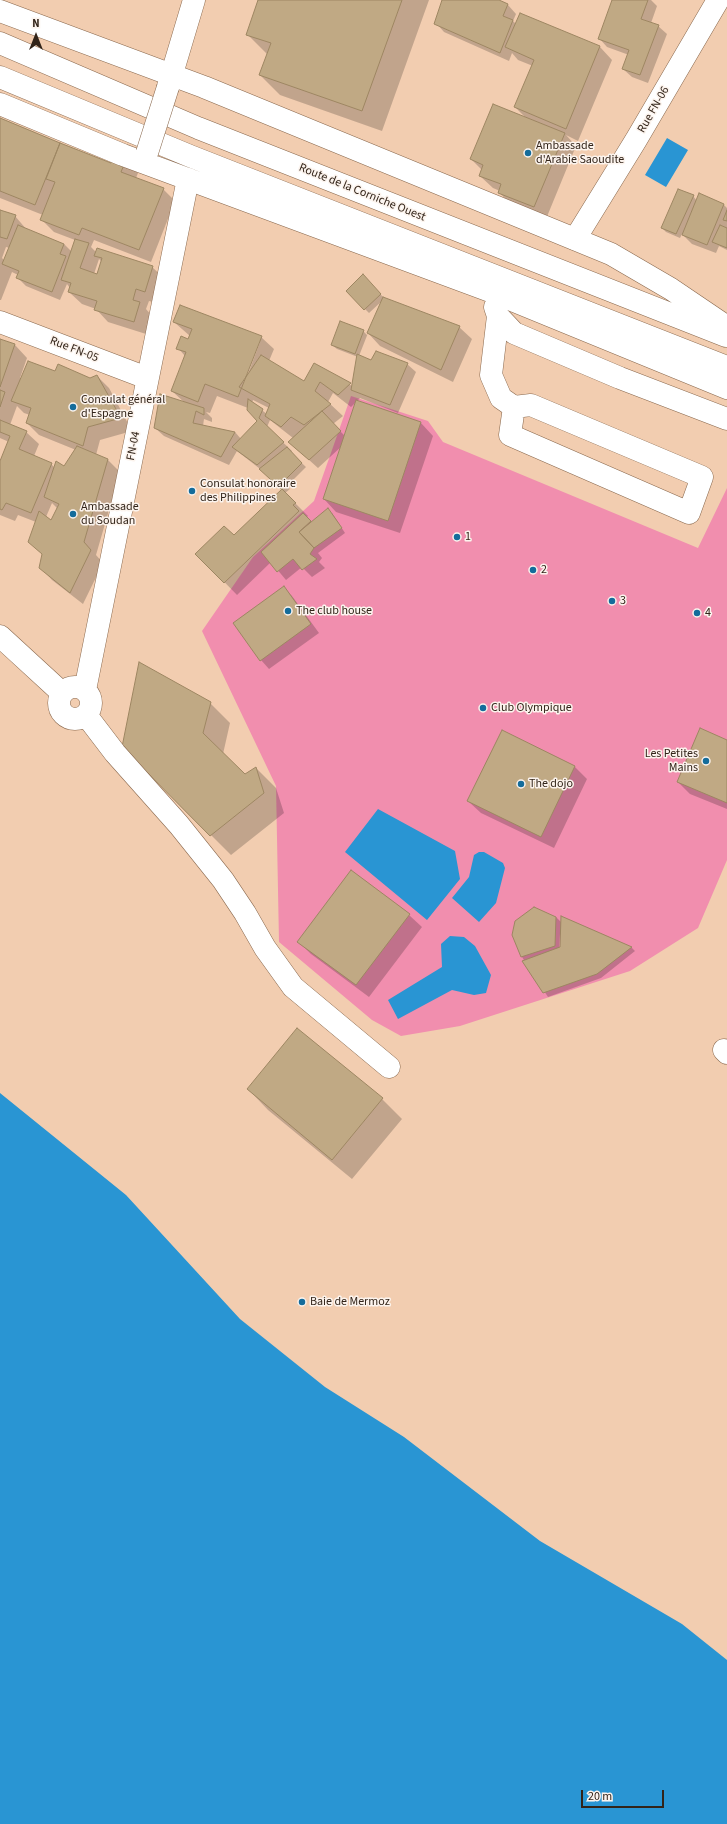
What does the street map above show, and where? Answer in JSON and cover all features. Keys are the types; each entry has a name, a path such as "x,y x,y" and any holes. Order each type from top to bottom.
{"main road":[{"path":"145,157 171,81 194,0"},
{"name":"Rue FN-06","path":"574,239 636,140 718,0"},
{"path":"0,11 171,81 611,254 671,289 727,327"},
{"name":"Route de la Corniche Ouest","path":"0,43 198,128 727,337"},
{"path":"0,77 190,156 727,367"},
{"path":"0,104 145,157 188,178 490,291 727,388"},
{"name":"FN-04","path":"85,690 188,178"},
{"path":"490,291 498,316 491,375 501,398 514,407 531,404 702,477 689,513 510,435 514,407"},
{"path":"498,316 514,333 620,378 727,419"},
{"name":"Rue FN-05","path":"0,322 148,378"},
{"path":"0,636 62,693"},
{"path":"70,687 80,687 85,690 89,695 90,701 86,715 74,719 64,715 59,707 62,693 70,687"},
{"path":"86,715 115,753 179,825 223,880 245,913 265,948 293,987 389,1067"}],"shaded area":[{"name":"Club Olympique","path":"351,396 428,421 443,442 698,548 727,488 727,860 698,928 630,971 460,1026 401,1036 372,1020 279,942 276,786 202,631 253,557 314,501"}],"water":[{"path":"667,138 688,150 666,187 645,175"},
{"path":"378,809 455,851 460,879 427,920 345,852"},
{"path":"479,852 484,852 503,863 505,868 496,903 479,922 452,898 469,877 474,855"},
{"path":"450,936 464,937 475,946 491,975 486,993 474,995 452,990 398,1019 388,1000 442,967 441,944"},
{"path":"0,1093 126,1195 240,1319 325,1387 404,1437 540,1541 682,1624 727,1660 727,1824 0,1824"}],"building":[{"path":"258,0 402,0 362,111 259,75 271,43 246,35"},
{"path":"442,0 499,0 508,4 503,16 513,20 500,53 434,24"},
{"path":"612,0 648,0 641,19 659,25 640,75 622,69 629,50 598,39"},
{"path":"520,13 600,46 566,129 514,107 534,60 505,47"},
{"path":"493,104 565,133 534,207 498,193 501,184 479,176 483,165 470,159"},
{"path":"0,118 60,143 35,205 0,191"},
{"path":"60,143 111,163 114,155 126,160 121,172 164,188 139,250 82,228 79,235 40,220 55,182 46,179"},
{"path":"678,189 694,195 676,234 661,228"},
{"path":"699,193 724,204 707,245 682,235"},
{"path":"0,210 16,215 7,239 0,237"},
{"path":"727,210 727,221 723,220"},
{"path":"18,225 64,244 60,254 66,256 52,292 16,278 19,271 2,264"},
{"path":"720,225 727,228 727,248 712,242"},
{"path":"75,239 89,243 80,268 97,274 102,258 94,256 97,248 153,266 145,292 136,289 133,300 140,302 134,322 94,310 97,301 68,292 71,283 61,280"},
{"path":"363,274 381,294 364,310 346,291"},
{"path":"383,297 460,326 441,370 367,333"},
{"path":"180,305 262,336 238,397 205,384 198,402 171,391 186,352 176,349 181,336 188,339 192,329 173,322"},
{"path":"340,321 364,330 355,354 331,345"},
{"path":"0,339 15,344 0,387"},
{"path":"376,351 408,363 390,405 351,390 357,354 371,360"},
{"path":"261,355 304,381 314,363 351,383 338,395 320,382 315,391 331,404 304,425 291,417 281,427 265,416 270,404 239,387"},
{"path":"28,361 55,371 58,364 90,378 97,375 121,418 88,427 83,446 26,423 31,408 11,401"},
{"path":"0,390 5,392 0,407"},
{"path":"160,394 204,408 204,415 196,411 193,423 235,432 221,457 154,428"},
{"path":"248,399 263,409 259,418 284,442 257,465 232,447 257,421 247,410"},
{"path":"356,400 421,422 388,521 323,499"},
{"path":"322,411 341,431 309,460 288,442"},
{"path":"0,420 27,431 19,449 52,463 31,513 6,503 2,510 0,509 0,461 10,436 0,432"},
{"path":"77,446 108,459 84,542 91,550 70,593 39,568 42,554 28,542 39,511 51,520 59,504 44,497 56,461 64,466"},
{"path":"287,447 302,463 283,482 287,485 281,489 259,469"},
{"path":"282,489 296,503 293,505 299,511 224,583 195,554 224,526 234,535"},
{"path":"328,508 342,528 314,548 299,532"},
{"path":"303,513 311,521 299,532 314,548 310,554 317,559 302,570 293,559 277,572 261,552"},
{"path":"284,586 311,624 260,661 233,623"},
{"path":"139,662 211,702 203,733 245,774 256,767 264,793 210,836 122,747"},
{"name":"Les Petites Mains","path":"700,728 727,740 727,803 677,782"},
{"name":"The dojo","path":"502,730 575,766 541,837 467,801"},
{"path":"351,870 410,914 356,985 297,942"},
{"path":"534,907 556,917 555,946 521,957 512,935 515,921"},
{"path":"561,916 632,947 597,974 543,993 522,961 560,947"},
{"path":"297,1028 383,1098 332,1160 247,1089"}],"place":[{"name":"Ambassade d'Arabie Saoudite","path":"528,153"},
{"name":"Consulat général d'Espagne","path":"73,407"},
{"name":"Consulat honoraire des Philippines","path":"192,491"},
{"name":"Ambassade du Soudan","path":"73,514"},
{"name":"1","path":"457,537"},
{"name":"2","path":"533,570"},
{"name":"3","path":"612,601"},
{"name":"The club house","path":"288,611"},
{"name":"4","path":"697,613"},
{"name":"Club Olympique","path":"483,708"},
{"name":"Les Petites Mains","path":"706,761"},
{"name":"The dojo","path":"521,784"},
{"name":"Baie de Mermoz","path":"302,1302"}]}
